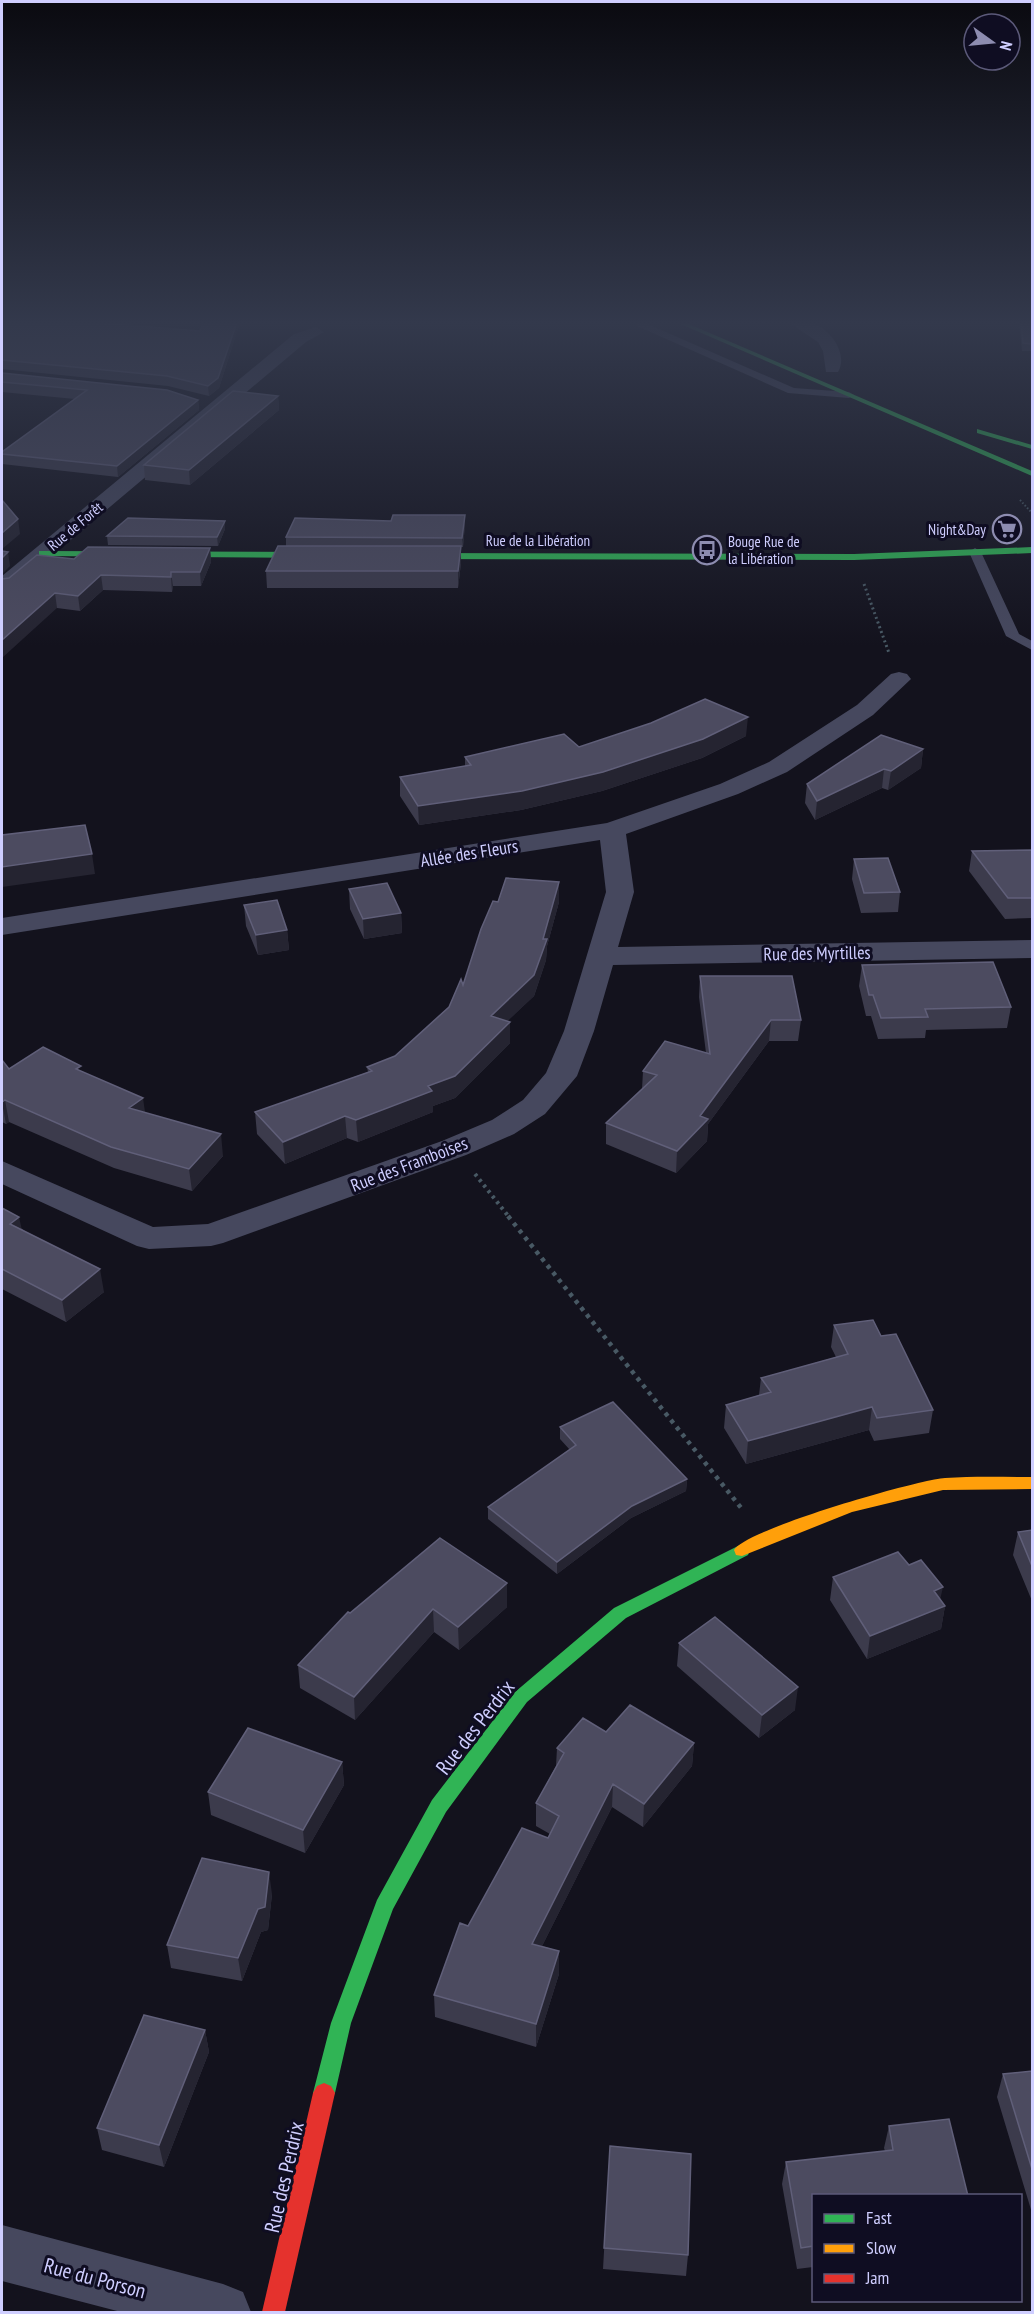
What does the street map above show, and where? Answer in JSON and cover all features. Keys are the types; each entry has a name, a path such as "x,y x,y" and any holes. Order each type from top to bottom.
{"street":[{"name":"Rue de Forêt","path":"2,586 42,553 178,430"},
{"path":"930,430 1032,474"},
{"path":"980,430 1032,447"},
{"name":"Rue de la Libération","path":"401,556 854,557 1032,550"},
{"path":"42,553 329,555"},
{"name":"Allée des Fleurs","path":"2,926 612,830 729,789 778,767 865,710 899,679"},
{"name":"Rue des Framboises","path":"2,1171 149,1238 211,1235 454,1148 503,1127 534,1107 561,1076 579,1031 620,892 612,830"},
{"name":"Rue des Myrtilles","path":"602,956 1032,949"},
{"name":"Rue des Perdrix","path":"273,2313 341,2023 384,1906 439,1806 521,1697 620,1612 765,1539 849,1507 943,1484 1032,1483"},
{"name":"Rue du Porson","path":"2,2253 223,2313"}],"lane":[{"path":"975,552 1013,636 1032,646"}],"path":[{"path":"854,557 899,679"},
{"path":"454,1148 765,1539"}],"building":[{"path":"32,430 161,430 117,466 2,454"},
{"path":"186,430 237,430 189,470 144,465"},
{"path":"2,500 18,519 2,533"},
{"path":"393,515 465,515 462,538 286,537 295,518 391,521"},
{"path":"128,518 225,521 217,537 107,536"},
{"path":"278,546 461,546 458,571 266,571"},
{"path":"88,547 210,548 200,572 171,572 171,577 101,575 78,596 55,593 2,640 2,579 9,578 37,555 74,559"},
{"path":"705,699 748,717 703,739 603,772 522,791 418,806 400,777 471,765 465,757 564,734 579,747 651,723"},
{"path":"881,735 923,749 891,771 884,769 817,801 807,784"},
{"path":"85,825 92,854 2,867 2,835"},
{"path":"1032,850 1032,898 1008,898 972,851"},
{"path":"888,858 900,892 864,893 854,859"},
{"path":"506,878 559,882 543,939 547,939 534,975 491,1016 510,1022 455,1076 428,1086 432,1091 356,1120 345,1116 283,1142 255,1112 372,1071 367,1067 395,1056 449,1007 461,979 463,985 481,929 493,901 498,902"},
{"path":"387,883 401,913 363,919 349,889"},
{"path":"277,900 287,930 256,935 244,905"},
{"path":"993,962 1011,1007 925,1009 928,1017 881,1018 873,995 869,995 862,965"},
{"path":"700,976 792,976 801,1020 771,1020 700,1116 708,1119 677,1151 606,1123 657,1075 643,1071 665,1041 710,1054"},
{"path":"43,1047 81,1066 76,1069 143,1098 129,1108 221,1134 189,1169 111,1147 5,1100 2,1102 2,1060 9,1069"},
{"path":"2,1208 19,1217 10,1224 100,1269 62,1300 2,1269"},
{"path":"873,1320 881,1336 896,1334 933,1410 877,1418 872,1407 748,1441 726,1405 771,1392 761,1378 848,1354 834,1325"},
{"path":"613,1402 687,1479 632,1506 557,1562 488,1507 576,1445 560,1427"},
{"path":"1032,1530 1032,1566 1018,1532"},
{"path":"440,1538 507,1583 458,1627 433,1609 354,1697 298,1665 348,1612 350,1613"},
{"path":"898,1552 909,1565 921,1560 943,1587 934,1591 945,1606 870,1636 833,1577"},
{"path":"715,1617 798,1687 762,1715 679,1643"},
{"path":"630,1705 694,1743 644,1804 613,1784 532,1944 559,1951 536,2024 434,1995 460,1923 468,1926 522,1828 548,1838 559,1816 536,1803 564,1753 557,1748 583,1718 606,1732"},
{"path":"248,1728 342,1762 303,1830 208,1792"},
{"path":"202,1858 269,1872 265,1907 258,1909 238,1958 167,1945"},
{"path":"144,2015 205,2030 159,2145 97,2128"},
{"path":"1032,2071 1032,2169 1003,2074"},
{"path":"949,2119 968,2194 812,2194 812,2246 801,2248 786,2162 893,2150 889,2126"},
{"path":"610,2146 691,2154 688,2255 604,2248"}],"traffic: fast":[{"path":"930,430 1032,474"},
{"path":"980,431 1032,447"},
{"path":"416,556 854,557 1032,550"},
{"path":"42,553 320,555"},
{"path":"324,2093 341,2023 384,1906 439,1806 521,1697 620,1613 742,1550"}],"traffic: slow":[{"path":"742,1550 849,1507 943,1484 1032,1483"}],"traffic: jam":[{"path":"273,2312 324,2093"}],"place":[{"name":"Night&Day","path":"1007,529"},
{"name":"Bouge Rue de la Libération","path":"707,550"}]}
